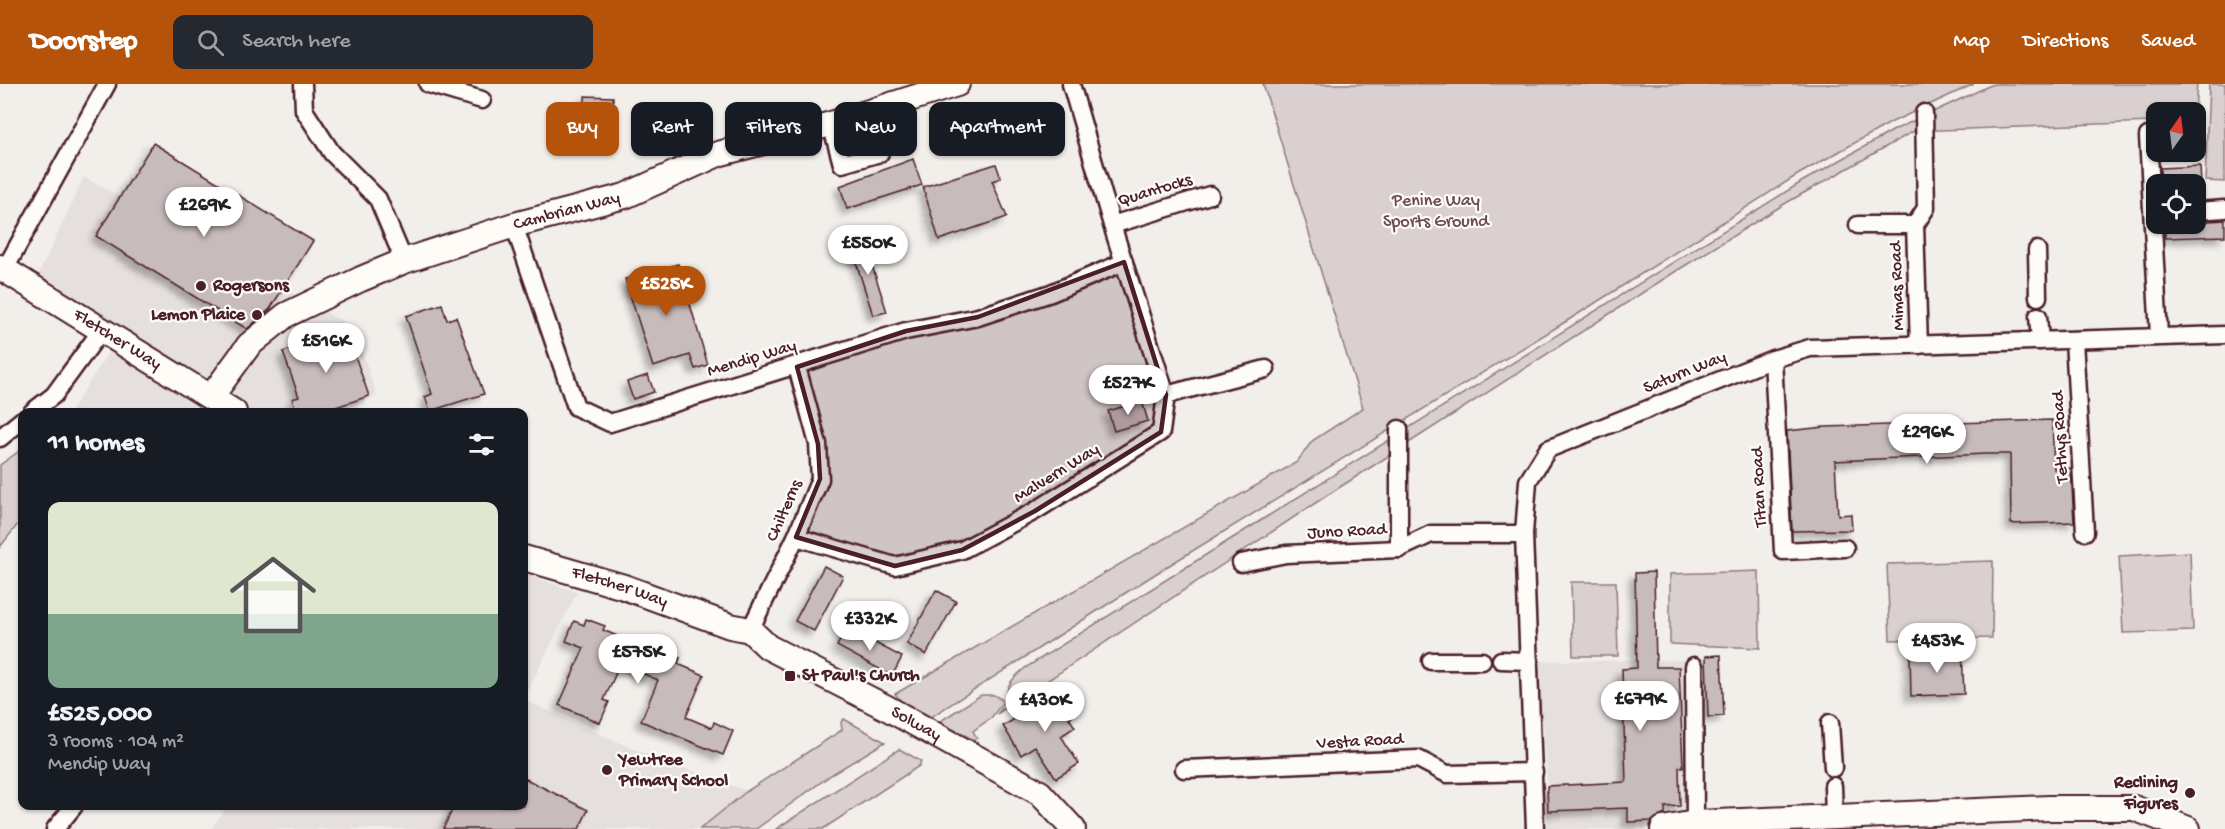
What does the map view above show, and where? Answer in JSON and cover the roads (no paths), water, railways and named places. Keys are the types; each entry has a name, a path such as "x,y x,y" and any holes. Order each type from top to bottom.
{"street":[{"path":"2,268 107,84"},
{"path":"303,84 304,110 332,153 378,199 404,261"},
{"path":"428,84 482,100"},
{"name":"Cambrian Way","path":"901,102 957,84"},
{"name":"Malvern Way","path":"796,537 895,567 962,550 1035,512 1161,432 1166,395 1112,225 1071,84"},
{"name":"Mimas Road","path":"1919,345 1915,225 1926,208 1924,113"},
{"name":"Cambrian Way","path":"211,397 249,345 286,315 404,261 514,225 625,196 718,154 834,123"},
{"path":"831,124 834,135"},
{"path":"840,156 842,164 870,156"},
{"name":"Quantocks","path":"1112,225 1210,195"},
{"path":"2206,210 2225,209"},
{"name":"Mendip Way","path":"514,225 576,407 610,423 797,367 906,331 978,317 1051,293 1124,262"},
{"name":"Mimas Road","path":"1858,225 1915,225"},
{"path":"2156,234 2159,336"},
{"path":"2037,250 2038,297"},
{"name":"Fletcher Way","path":"2,268 103,328 228,408"},
{"path":"2038,316 2040,341"},
{"path":"37,408 54,395 103,328"},
{"name":"Saturn Way","path":"1535,829 1524,534 1528,481 1548,449 1773,359 1810,348 2225,335"},
{"name":"Tethys Road","path":"2074,340 2085,532"},
{"name":"Titan Road","path":"1773,359 1783,551 1845,548"},
{"name":"Chilterns","path":"750,630 796,537 820,479 818,444 797,367"},
{"path":"1166,395 1266,369"},
{"path":"0,438 18,423"},
{"path":"1399,429 1399,549"},
{"name":"Juno Road","path":"1241,563 1286,554 1399,549 1431,534 1524,534"},
{"name":"Fletcher Way","path":"528,559 632,589 730,627 750,630"},
{"name":"Solway","path":"750,630 768,647 887,708 1040,793 1072,829"},
{"path":"1501,660 1529,660"},
{"path":"1431,662 1482,661"},
{"path":"1694,666 1695,823"},
{"path":"1830,723 1833,768"},
{"name":"Vesta Road","path":"1185,770 1418,759 1447,774 1534,772"},
{"path":"1833,786 1834,817"},
{"path":"1663,829 1695,823 2050,808 2134,808 2188,829"},
{"path":"55,829 71,810"}],"place":[{"name":"Rogersons","path":"201,286"},
{"name":"Lemon Plaice","path":"257,315"},
{"name":"St Paul's Church","path":"790,676"},
{"name":"Yewtree Primary School","path":"607,770"},
{"name":"Reclining Figures","path":"2190,793"}],"park label":[{"name":"Penine Way Sports Ground","path":"1436,211"}]}
